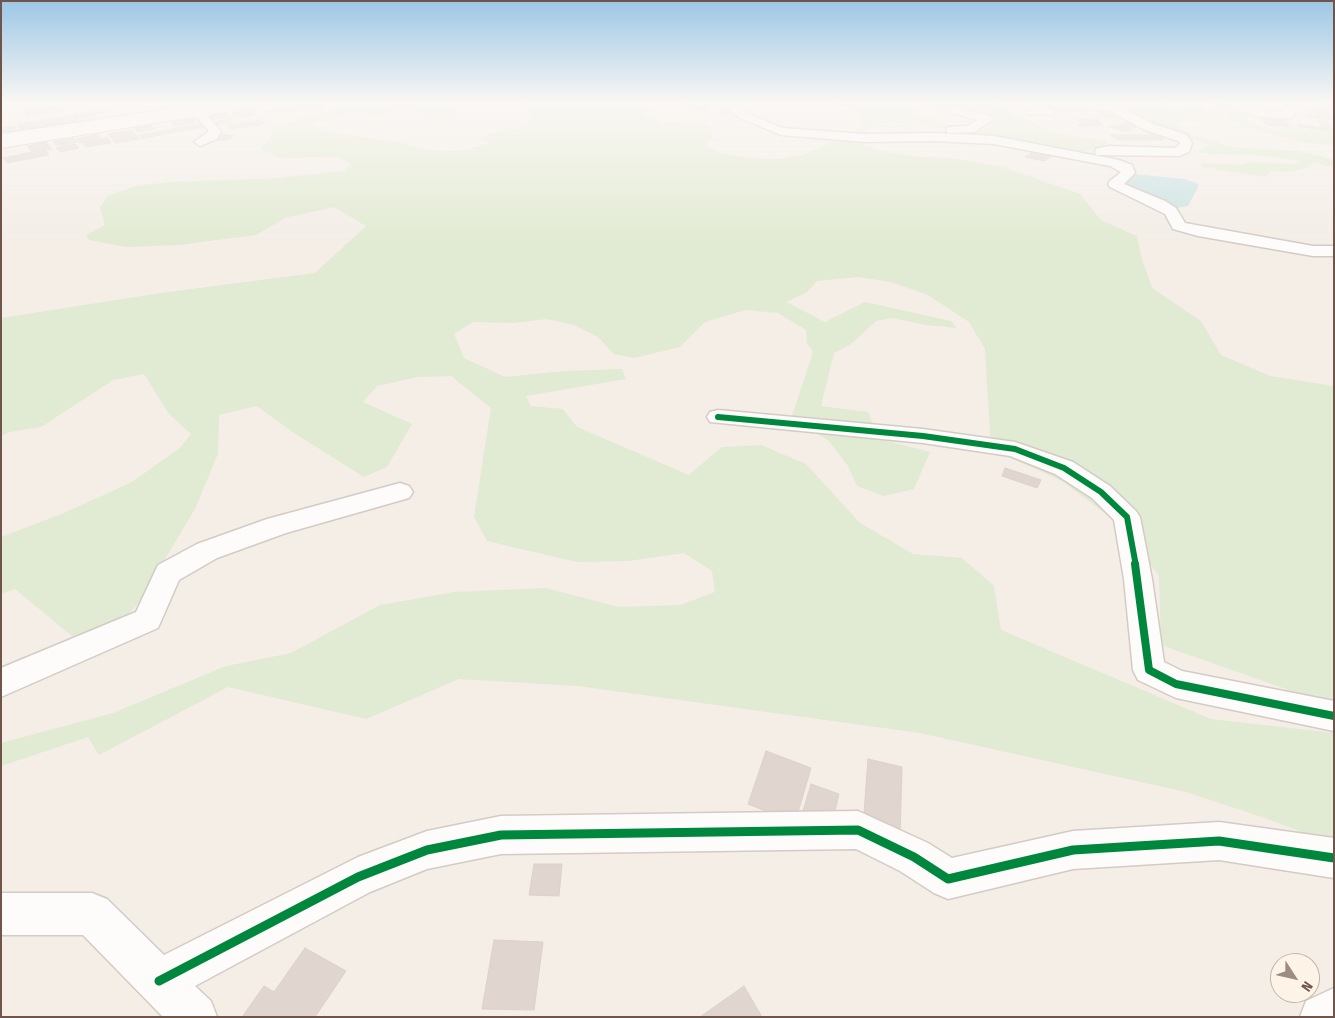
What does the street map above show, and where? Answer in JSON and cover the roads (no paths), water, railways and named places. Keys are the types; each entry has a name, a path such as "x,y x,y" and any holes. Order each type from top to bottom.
{"street":[{"path":"1056,151 1085,156 1127,168 1128,173 1115,184 1122,189 1160,204 1172,211 1179,226 1313,251 1334,250"},
{"path":"1085,156 1106,151"},
{"path":"1117,151 1164,153 1181,151"},
{"path":"718,417 922,436 1015,449 1064,468 1101,492 1127,517 1138,579 1149,670 1176,684 1334,716"},
{"path":"1,683 147,620 168,573 207,551 277,526 400,492"},
{"path":"158,981 358,877 427,850 501,835 858,830 914,857 948,879 1073,850 1219,841 1334,858"},
{"path":"1,914 92,914 195,1017"},
{"path":"1322,1017 1334,1010"}],"water":[{"path":"1134,174 1184,179 1198,184 1198,187 1188,206 1176,208 1132,191 1123,184"}]}
